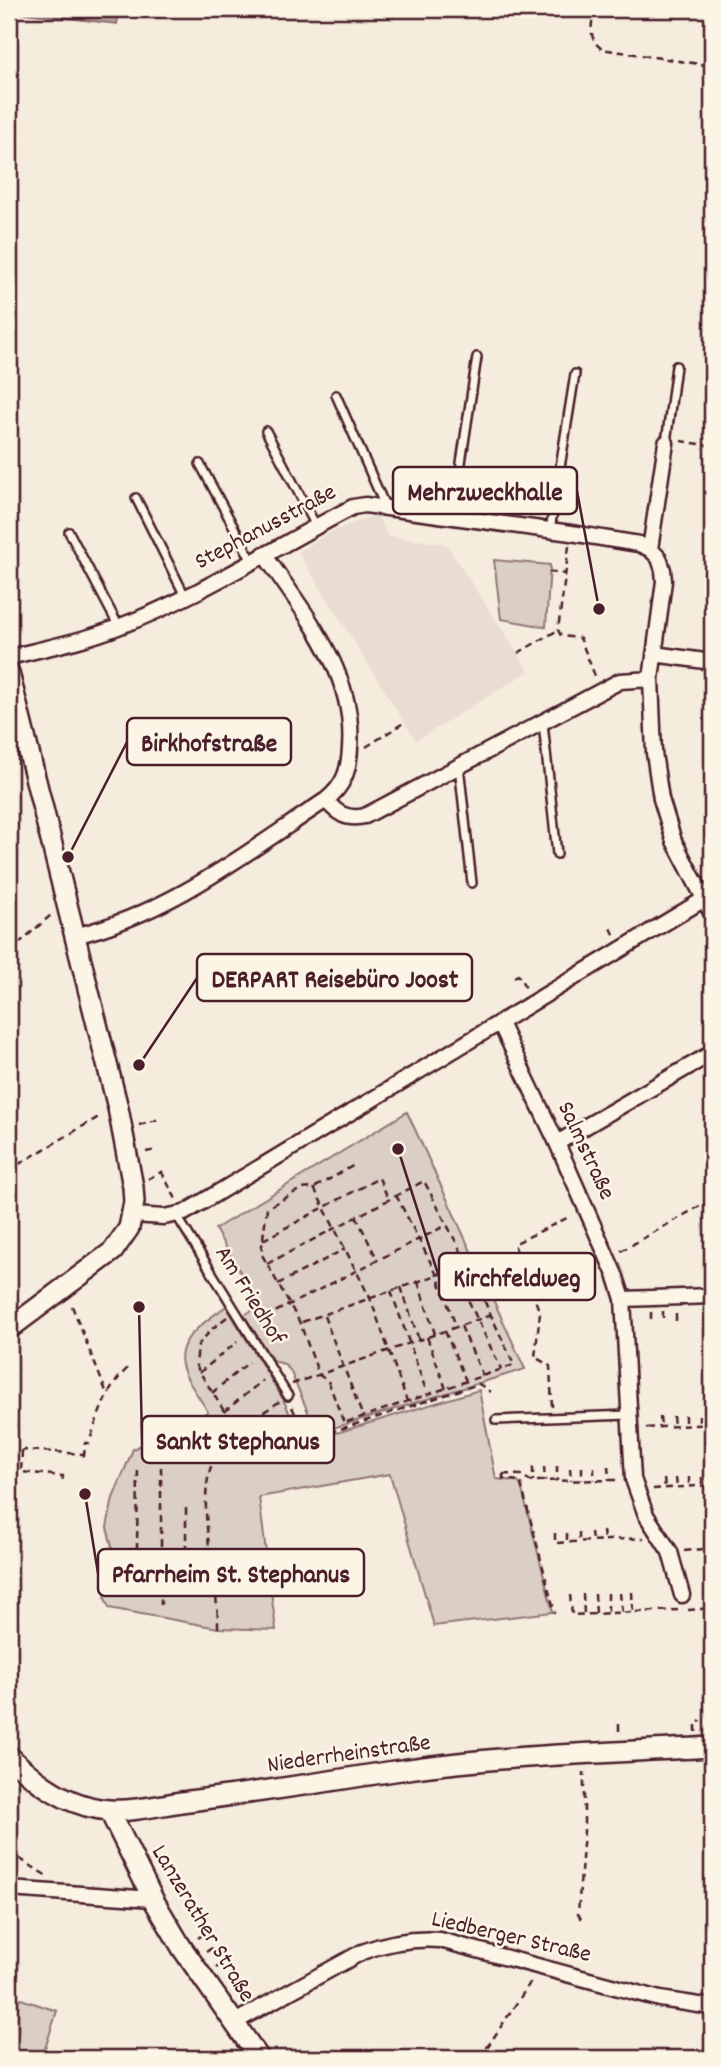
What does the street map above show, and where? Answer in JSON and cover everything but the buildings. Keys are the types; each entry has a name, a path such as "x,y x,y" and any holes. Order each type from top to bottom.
{"street":[{"path":"666,441 650,549 659,558 664,581 651,679 653,741 661,799 674,841 708,897 712,914"},
{"name":"Stephanusstraße","path":"9,657 86,639 119,627 186,596 353,507 385,506 572,533 639,544 650,549"},
{"path":"74,936 136,918 186,892 326,800 342,785 350,758 351,719 348,701 338,674 316,632 258,557"},
{"path":"654,654 712,662"},
{"path":"9,673 118,1108 133,1187 133,1215 129,1228 113,1251 9,1329"},
{"path":"326,800 348,818 365,816 601,690 620,681 651,679"},
{"path":"133,1215 180,1215 708,897"},
{"name":"Salmstraße","path":"500,1023 609,1258 623,1299 635,1485 646,1515 670,1552 682,1595"},
{"path":"557,1143 712,1053"},
{"path":"623,1299 712,1296"},
{"name":"Niederrheinstraße","path":"9,1756 29,1776 55,1793 82,1805 109,1810 243,1795 398,1771 584,1754 712,1747"},
{"name":"Lanzerather Straße","path":"109,1810 153,1899 191,1962 259,2058"},
{"path":"9,1889 153,1899"},
{"name":"Liedberger Straße","path":"233,2023 362,1952 382,1944 404,1940 440,1940 660,1999 712,2007"}],"lane":[{"path":"453,516 477,357"},
{"path":"666,441 676,366"},
{"path":"550,530 575,374"},
{"path":"336,395 385,506"},
{"path":"266,431 316,526"},
{"path":"200,464 258,557"},
{"path":"136,498 186,596"},
{"path":"69,532 119,627"},
{"path":"543,723 557,854"},
{"path":"459,764 472,883"},
{"name":"Am Friedhof","path":"180,1215 288,1396"},
{"path":"496,1420 552,1418 629,1422"}],"path":[{"path":"594,9 592,39 602,49 712,66"},
{"path":"666,441 712,446"},
{"path":"572,533 558,630 561,636 580,638 601,690"},
{"path":"549,572 565,574"},
{"path":"563,587 571,589"},
{"path":"518,653 558,630"},
{"path":"350,758 405,722"},
{"path":"9,952 54,913 67,909"},
{"path":"514,978 518,975 534,1002"},
{"path":"9,1161 11,1169 94,1118 118,1108"},
{"path":"123,1129 156,1121 156,1118"},
{"path":"267,1264 424,1181 466,1261 514,1366 344,1423 328,1381 319,1374 300,1323 278,1284 267,1264 261,1253 267,1209 301,1189 314,1188 356,1164"},
{"path":"161,1171 180,1215"},
{"path":"263,1240 379,1178 389,1199"},
{"path":"314,1188 370,1298 407,1401"},
{"path":"396,1195 436,1275 456,1327"},
{"path":"609,1258 712,1199"},
{"path":"552,1418 550,1366 535,1357 540,1313 514,1244 586,1208"},
{"path":"356,1216 377,1259"},
{"path":"265,1317 447,1225"},
{"path":"278,1284 345,1249"},
{"path":"300,1323 418,1282 466,1261"},
{"path":"453,1268 501,1370"},
{"path":"418,1282 435,1334"},
{"path":"64,1287 107,1394"},
{"path":"401,1287 419,1340"},
{"path":"391,1291 428,1395"},
{"path":"235,1311 213,1328 198,1345 196,1356 199,1373 237,1432"},
{"path":"323,1315 363,1417"},
{"path":"282,1387 491,1315"},
{"path":"461,1326 483,1376"},
{"path":"445,1331 466,1381"},
{"path":"427,1337 446,1389"},
{"path":"199,1373 237,1342"},
{"path":"212,1393 249,1362"},
{"path":"9,1456 22,1451 84,1455 85,1443 89,1443 107,1394 117,1378 130,1367"},
{"path":"477,1378 479,1384 491,1392"},
{"path":"224,1412 262,1380"},
{"path":"218,1628 210,1550 207,1482 221,1446 288,1396 307,1440 479,1384"},
{"path":"629,1422 661,1427 712,1424 711,1414"},
{"path":"685,1415 685,1426"},
{"path":"699,1415 699,1425"},
{"path":"673,1416 674,1426"},
{"path":"660,1417 661,1427"},
{"path":"22,1451 21,1472 63,1476 62,1482"},
{"path":"137,1550 138,1466"},
{"path":"161,1466 161,1605"},
{"path":"557,1466 557,1481"},
{"path":"608,1466 609,1480"},
{"path":"533,1467 533,1482"},
{"path":"544,1467 545,1481"},
{"path":"582,1467 582,1480"},
{"path":"594,1467 594,1480"},
{"path":"570,1468 571,1481"},
{"path":"555,1613 521,1484 503,1479 503,1474 522,1475 530,1482 609,1480 665,1488 712,1485"},
{"path":"689,1477 690,1487"},
{"path":"702,1477 702,1486"},
{"path":"676,1478 677,1488"},
{"path":"664,1479 665,1488"},
{"path":"186,1508 186,1550"},
{"path":"603,1531 604,1540"},
{"path":"579,1532 579,1541"},
{"path":"591,1532 592,1541"},
{"path":"567,1533 567,1542"},
{"path":"555,1534 555,1542 661,1537"},
{"path":"705,1539 705,1548"},
{"path":"670,1552 712,1548"},
{"path":"127,1550 210,1550"},
{"path":"620,1592 622,1613"},
{"path":"632,1592 633,1612"},
{"path":"608,1593 608,1613"},
{"path":"583,1594 584,1614"},
{"path":"595,1594 596,1614"},
{"path":"570,1595 572,1615 712,1608"},
{"path":"581,1919 578,1914 584,1832 584,1754"},
{"path":"9,1852 48,1876 42,1892"},
{"path":"21,1859 25,1853"},
{"path":"480,2058 541,1966"}],"shaded area":[{"path":"376,514 388,536 446,544 529,671 416,741 298,552 329,533"},
{"path":"494,560 550,565 546,627 501,619"},
{"path":"407,1112 525,1369 317,1433 290,1370 284,1364 273,1361 244,1315 260,1306 215,1229"},
{"path":"226,1306 283,1399 303,1443 479,1390 496,1479 517,1481 521,1486 553,1612 434,1626 390,1474 259,1497 276,1630 218,1628 109,1608 105,1598 112,1547 107,1527 113,1498 133,1449 208,1412 185,1375 181,1358 193,1332"},
{"path":"9,1995 57,2011 42,2058 9,2058"}],"water":[{"path":"16,9 119,11 117,24 15,12"}],"place":[{"name":"Mehrzweckhalle","path":"599,609"},
{"name":"Birkhofstraße","path":"68,857"},
{"name":"DERPART Reisebüro Joost","path":"139,1065"},
{"name":"Kirchfeldweg","path":"398,1149"},
{"name":"Sankt Stephanus","path":"139,1307"},
{"name":"Pfarrheim St. Stephanus","path":"85,1494"}]}
